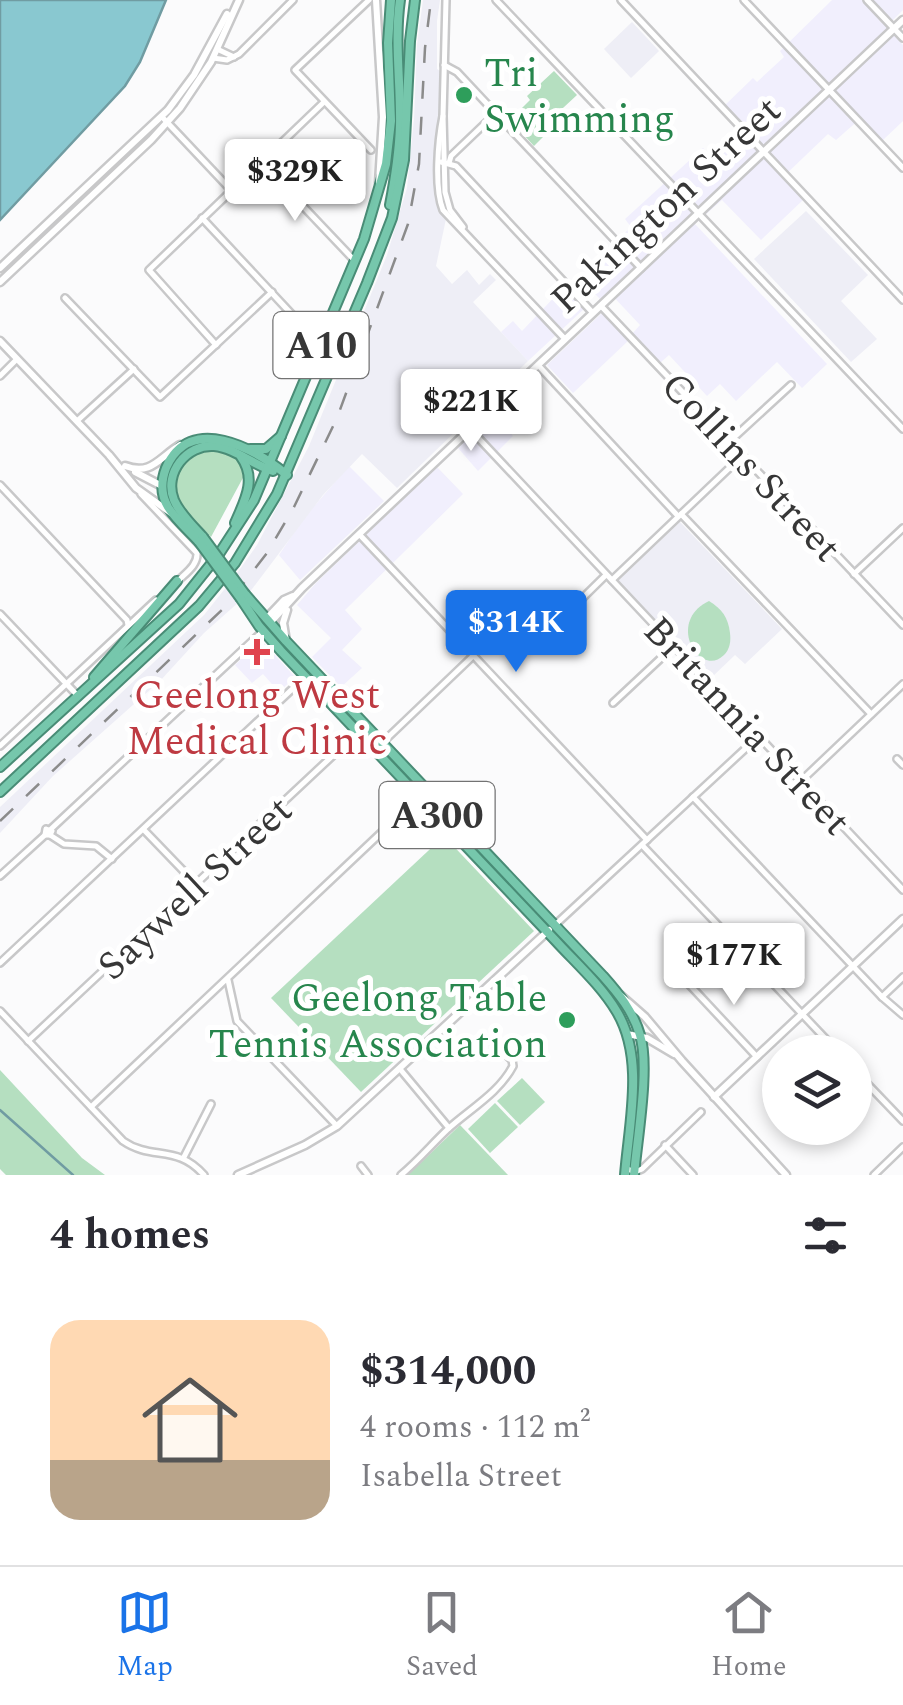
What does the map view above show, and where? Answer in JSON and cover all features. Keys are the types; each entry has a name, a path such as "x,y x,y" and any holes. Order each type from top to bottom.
{"highway":[{"name":"A10","path":"0,767 180,604 226,545 254,500 355,261 386,164 391,121 391,0"},
{"name":"A10","path":"0,792 199,606 245,549 287,475 378,254 396,178 400,0"},
{"path":"378,254 392,218 404,160 415,0"},
{"path":"173,496 162,486 167,468 176,453 190,443 216,438 264,450 286,428"},
{"path":"234,444 287,475"},
{"path":"173,496 175,469 193,450 216,446 270,466"},
{"path":"226,545 249,490 246,465 239,456"},
{"name":"A300","path":"162,486 168,506 201,540"},
{"name":"A300","path":"173,496 201,540 305,677 609,1000 627,1034 632,1058 632,1172"},
{"path":"78,696 177,581"},
{"name":"A300","path":"265,625 286,640 630,1010 643,1057 632,1172"}],"street":[{"path":"0,268 190,95 237,0"},
{"path":"212,51 234,57 240,54 293,0"},
{"path":"371,150 294,70 372,0"},
{"path":"372,0 383,117 378,192"},
{"path":"446,0 446,208 566,339"},
{"path":"496,0 903,429"},
{"path":"620,0 903,300"},
{"path":"744,0 903,168"},
{"path":"868,0 903,38"},
{"name":"Pakington Street","path":"265,625 284,600 294,596 903,20"},
{"path":"444,65 457,72 641,268"},
{"path":"216,345 148,270 324,102"},
{"path":"444,162 496,114"},
{"path":"164,119 232,190"},
{"path":"0,282 164,119"},
{"path":"260,162 355,261"},
{"path":"444,162 456,166 593,314"},
{"path":"202,218 312,336 322,342"},
{"path":"65,298 160,396 272,292"},
{"name":"Collins Street","path":"600,306 903,626"},
{"path":"0,340 197,554 194,564 177,581 0,745"},
{"path":"0,376 18,359"},
{"path":"538,365 871,714"},
{"path":"77,422 134,369"},
{"path":"729,442 791,385"},
{"name":"Britannia Street","path":"470,429 903,890"},
{"path":"136,488 150,467 176,448 202,439"},
{"path":"109,455 162,486"},
{"path":"548,632 742,456"},
{"path":"125,466 140,470 150,467"},
{"path":"0,485 128,625"},
{"path":"136,488 185,526"},
{"path":"854,574 903,528"},
{"path":"359,534 821,1035"},
{"path":"286,640 283,620 294,596"},
{"path":"0,614 78,696"},
{"path":"0,876 265,625"},
{"path":"613,703 674,646"},
{"path":"382,743 473,656"},
{"path":"0,963 305,677"},
{"path":"801,782 902,688"},
{"name":"Saywell Street","path":"28,1041 358,732"},
{"path":"238,1175 337,1126 758,736"},
{"path":"897,759 903,765"},
{"path":"91,1106 420,796"},
{"path":"693,798 903,1014"},
{"path":"144,830 196,884"},
{"path":"49,833 64,844 96,846 112,859"},
{"path":"714,1096 903,919"},
{"path":"882,996 903,976"},
{"path":"228,978 237,1020 337,1126"},
{"path":"686,982 756,1058"},
{"path":"619,994 662,1036 786,1175"},
{"path":"0,1011 131,1146 184,1158 204,1175"},
{"path":"627,1034 646,1029 662,1036"},
{"path":"639,1033 679,1058"},
{"path":"401,1175 510,1073 512,1060 494,1042"},
{"path":"643,1057 652,1047 665,1048"},
{"path":"400,1069 449,1128"},
{"path":"872,1089 903,1121"},
{"path":"184,1158 210,1104"},
{"path":"632,1172 701,1112"},
{"path":"665,1145 693,1175"},
{"path":"874,1175 903,1147"},
{"path":"361,1166 368,1175"}],"shaded area":[{"path":"423,0 440,0 436,204 446,219 436,266 452,284 467,270 479,285 490,274 496,280 473,302 528,361 397,488 362,454 323,495 249,593 204,633 160,681 53,776 0,833 0,807 204,615 257,545 309,446 387,255 407,188"},
{"path":"832,0 903,0 903,10 886,27 903,45 903,121 883,140 861,118 836,140 828,134 782,178 803,200 761,240 722,200 695,224 827,364 802,388 777,362 736,401 720,384 707,396 669,355 659,364 631,335 640,325 609,292 600,299 579,277 631,227 625,219 703,148 711,155 741,127 723,107 753,78 757,82 784,57 780,51"},
{"path":"632,22 659,51 631,78 604,49"},
{"path":"806,211 868,275 841,301 877,339 851,362 754,259"},
{"path":"564,287 584,309 528,361 501,332 513,321 522,331"},
{"path":"603,312 629,340 573,393 547,365"},
{"path":"495,413 513,436 478,471 458,448"},
{"path":"349,466 384,501 300,580 279,555 304,518"},
{"path":"437,467 463,494 345,610 362,629 342,650 362,668 341,687 312,657 331,638 297,605"},
{"path":"680,522 782,629 745,664 735,655 711,678 618,581"},
{"path":"258,643 264,643 295,677 279,692 263,674 252,683 235,665"}],"green space":[{"path":"554,71 577,95 550,120 554,126 534,146 510,120 530,100 527,96"},
{"path":"209,450 241,461 245,474 211,537 186,510 176,488 185,463"},
{"path":"709,601 724,614 730,633 728,650 715,660 705,660 697,654 688,634 696,610"},
{"path":"444,836 534,931 361,1092 271,998"},
{"path":"0,1070 82,1158 105,1175 6,1175 0,1169"},
{"path":"522,1078 545,1102 520,1125 497,1101"},
{"path":"495,1103 518,1127 490,1153 468,1129"},
{"path":"460,1125 508,1175 408,1175"}],"water":[{"path":"0,0 166,0 140,62 125,86 0,220"}],"waterway":[{"path":"0,1110 73,1175"}],"railway":[{"path":"0,821 226,606 267,553 294,507 337,418 408,224 419,164 431,0"}],"place":[{"name":"Tri Swimming","path":"464,95"},
{"name":"Geelong West Medical Clinic","path":"257,652"},
{"name":"Geelong Table Tennis Association","path":"567,1020"}]}
